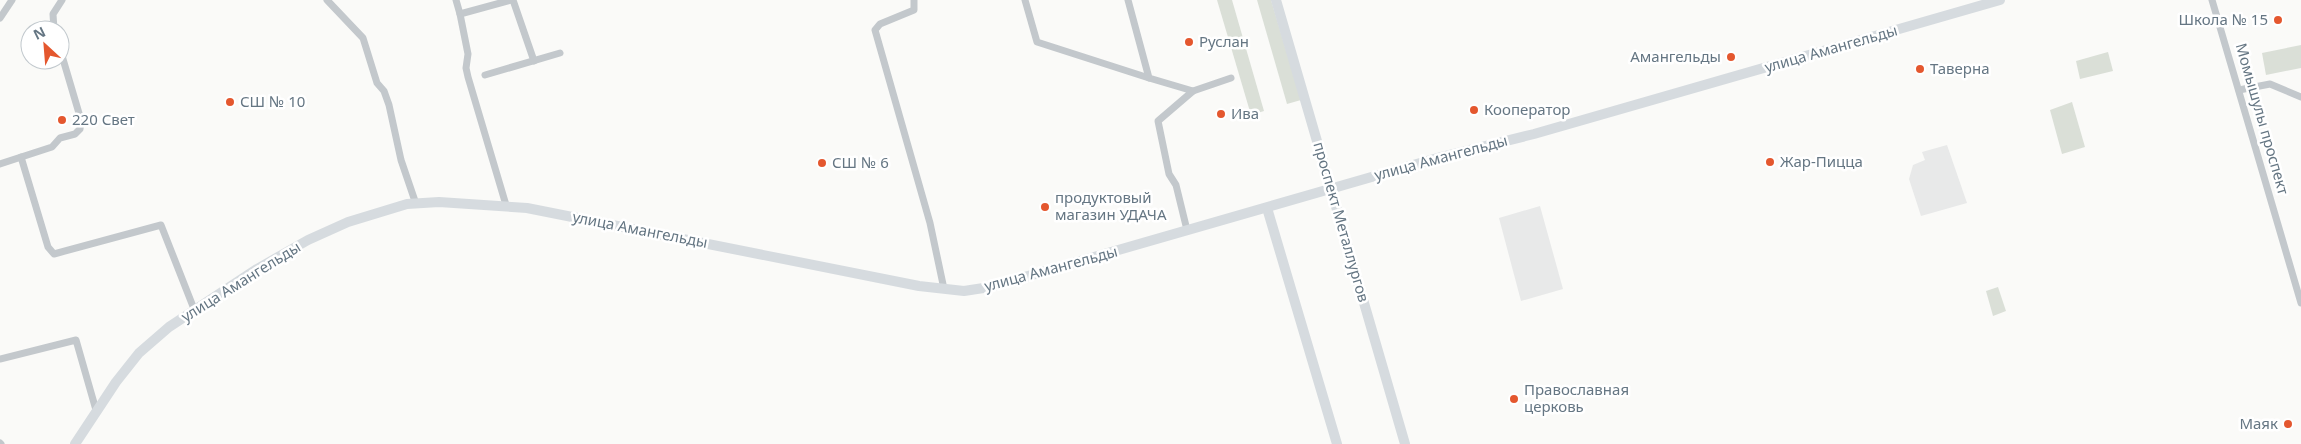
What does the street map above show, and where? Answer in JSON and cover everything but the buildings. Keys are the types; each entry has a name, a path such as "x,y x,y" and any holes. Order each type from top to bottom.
{"street":[{"path":"0,18 12,0"},
{"path":"53,20 53,14 62,0"},
{"path":"327,0 363,38 377,83 384,92 389,105 402,160 416,204"},
{"path":"456,0 468,54 466,68 468,77 506,205"},
{"path":"460,14 512,0 534,60"},
{"path":"914,0 914,10 880,24 876,30 930,223 944,289"},
{"path":"1026,0 1037,42 1193,91"},
{"path":"1128,0 1149,78"},
{"name":"проспект Металлургов","path":"1276,0 1405,444"},
{"name":"улица Амангельды","path":"75,444 96,410 139,353 169,327 194,309 308,240 348,222 416,204 439,202 506,205 944,289 964,291 990,287 1441,157 1636,105 2000,0"},
{"name":"Момышулы проспект","path":"2212,0 2301,303"},
{"path":"485,75 560,52"},
{"path":"0,164 52,147 60,138 75,134 80,129 81,120 66,70"},
{"path":"1187,230 1176,185 1169,174 1158,121 1193,91 1231,78"},
{"path":"2239,90 2270,84 2301,97"},
{"path":"20,157 48,247 54,254 161,225 194,309"},
{"path":"1267,208 1337,444"},
{"path":"0,360 76,340 96,410"}],"shaded area":[{"path":"1217,0 1232,0 1264,111 1251,115"},
{"path":"1257,0 1271,0 1301,100 1287,104"},
{"path":"2301,45 2301,68 2266,75 2262,53"},
{"path":"2108,52 2113,71 2080,79 2076,61"},
{"path":"2072,102 2085,147 2062,154 2050,110"},
{"path":"1947,145 1967,203 1921,216 1909,179 1913,165 1925,160 1922,152"},
{"path":"1540,206 1563,289 1521,301 1499,218"},
{"path":"1998,287 2006,311 1993,316 1986,291"}],"place":[{"name":"Школа № 15","path":"2278,20"},
{"name":"Руслан","path":"1189,42"},
{"name":"Амангельды","path":"1731,57"},
{"name":"Таверна","path":"1920,69"},
{"name":"СШ № 10","path":"230,102"},
{"name":"Кооператор","path":"1474,110"},
{"name":"Ива","path":"1221,114"},
{"name":"220 Свет","path":"62,120"},
{"name":"Жар-Пицца","path":"1770,162"},
{"name":"СШ № 6","path":"822,163"},
{"name":"продуктовый магазин УДАЧА","path":"1045,207"},
{"name":"Православная церковь","path":"1514,399"},
{"name":"Маяк","path":"2288,424"}]}
